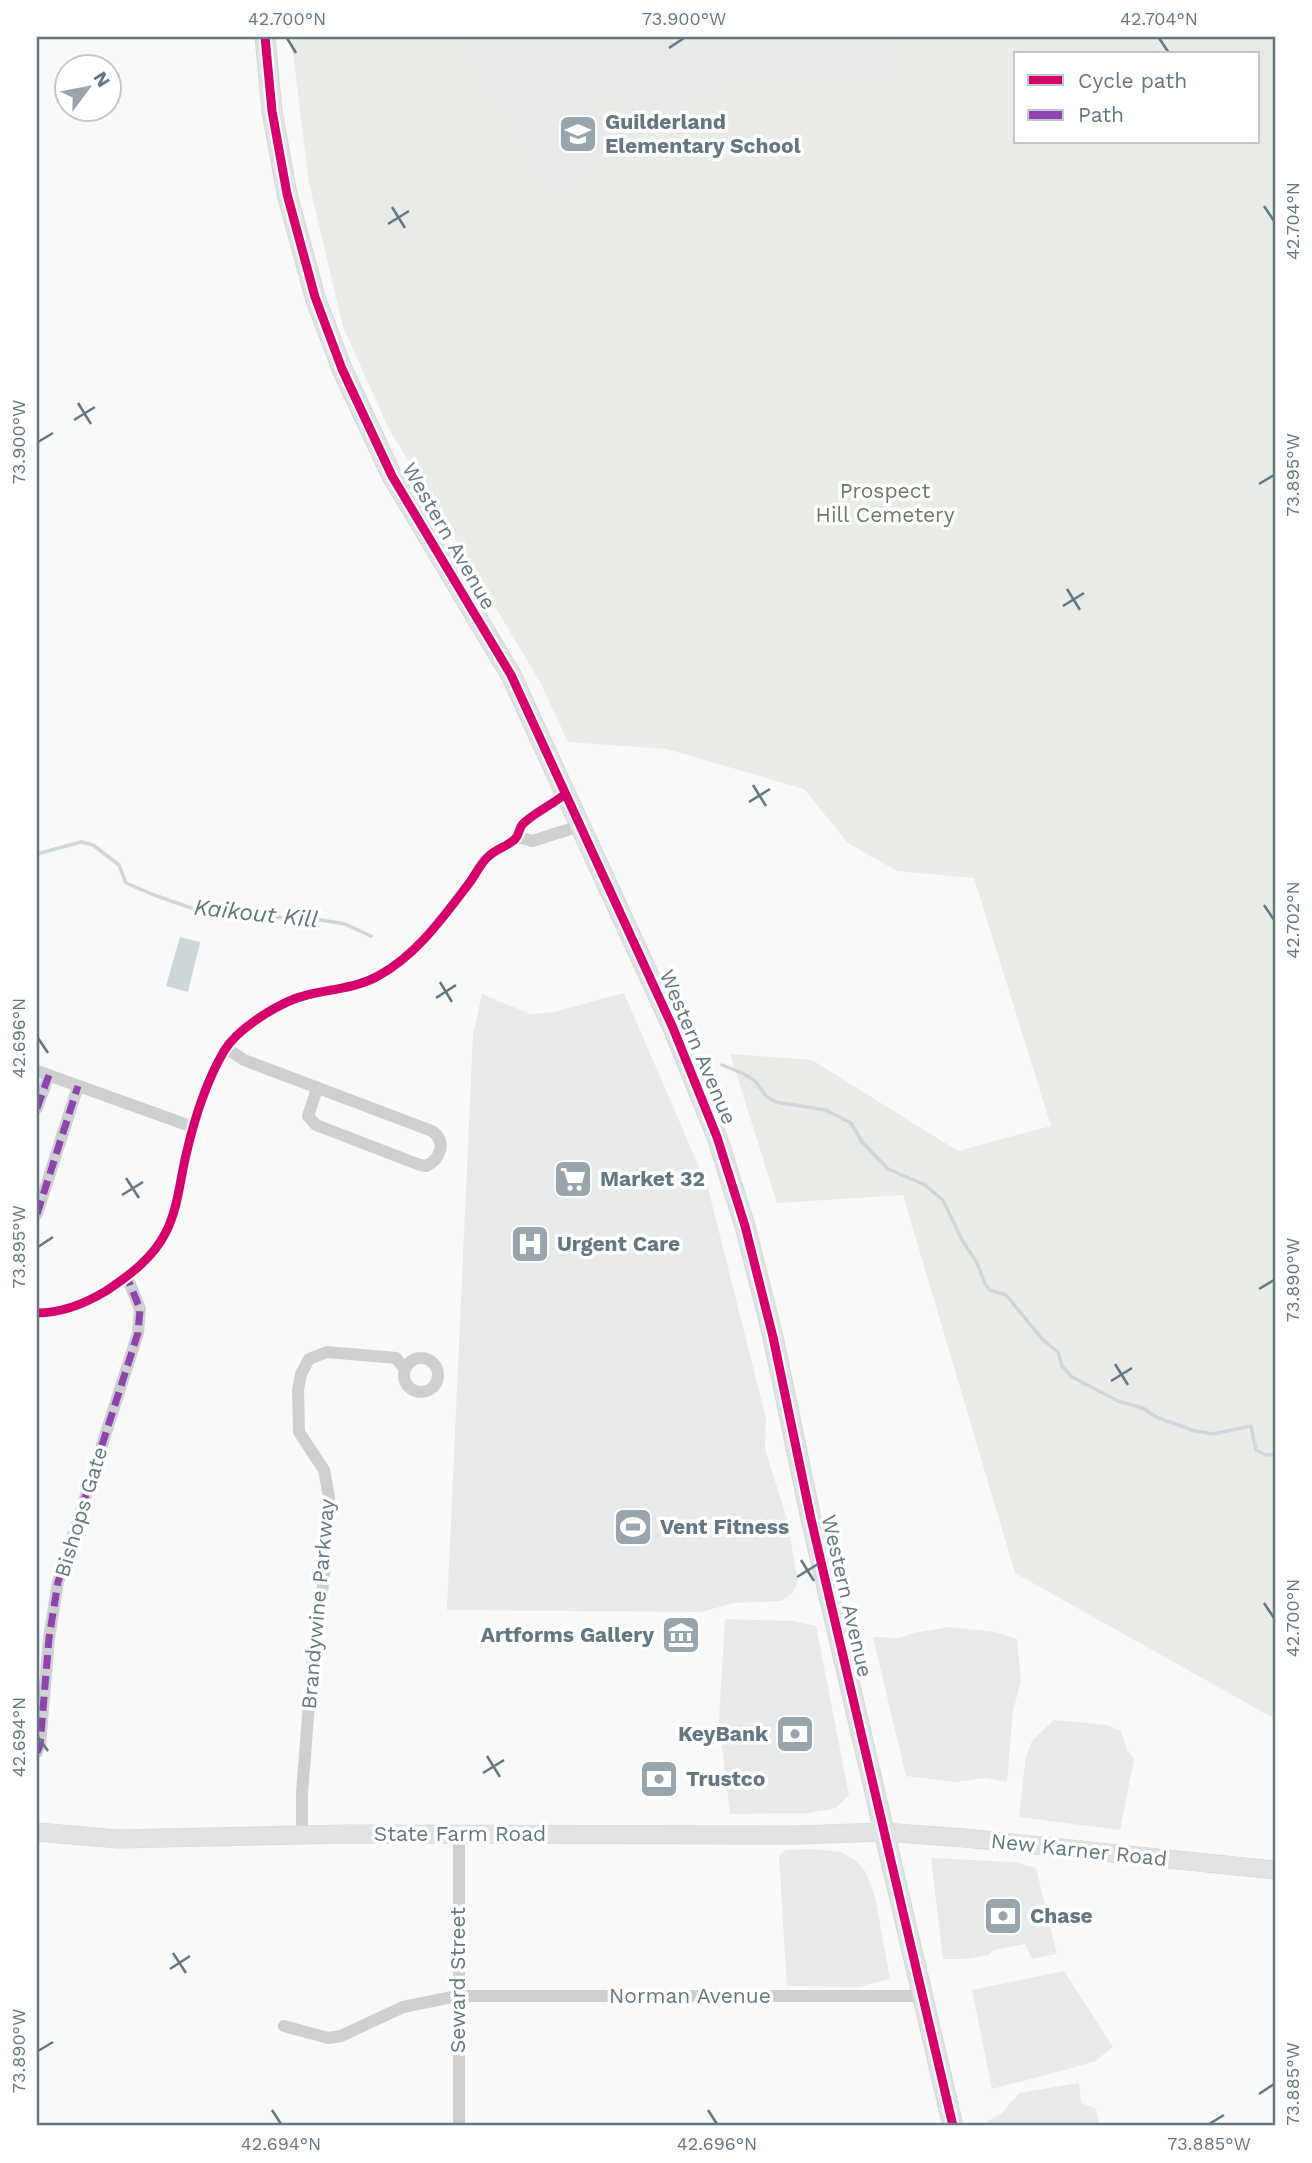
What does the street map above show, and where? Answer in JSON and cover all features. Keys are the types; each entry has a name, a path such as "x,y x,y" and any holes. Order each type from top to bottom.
{"main road":[{"name":"Western Avenue","path":"265,37 272,111 287,194 315,297 342,369 392,476 510,675 691,1070 717,1137 745,1226 773,1337 811,1519 953,2126"},
{"name":"State Farm Road","path":"37,1832 118,1839 302,1835 797,1835 883,1832"},
{"name":"New Karner Road","path":"883,1832 1275,1870"}],"street":[{"path":"37,1313 53,1312 85,1303 144,1263 166,1232 175,1208 193,1127 212,1076 226,1048 258,1019 288,1002 360,984 380,975 398,962 422,942 488,856 518,837 522,825 565,794"},
{"path":"518,837 532,841 580,826"},
{"path":"226,1048 244,1060 432,1130 441,1140 442,1146 437,1157 426,1166 420,1165 316,1125 308,1116 317,1089"},
{"path":"37,1108 43,1073 193,1127"},
{"path":"37,1214 78,1086"},
{"name":"Bishops Gate","path":"37,1752 40,1745 49,1638 58,1582 138,1333 140,1309 127,1277"},
{"name":"Brandywine Parkway","path":"302,1835 303,1782 312,1666 324,1577 329,1497 324,1470 299,1433 301,1374 309,1359 333,1351 396,1357 404,1368"},
{"name":"Seward Street","path":"458,1834 459,2126"},
{"name":"Norman Avenue","path":"284,2026 328,2038 341,2036 403,2007 457,1996 923,1996"}],"shaded area":[{"name":"Guilderland Elementary School","path":"455,37 896,37 890,79 738,73 552,190"},
{"path":"180,937 200,942 188,992 166,986"},
{"path":"624,993 708,1188 766,1419 765,1449 787,1519 798,1582 792,1594 780,1601 734,1603 701,1612 447,1610 473,1035 482,994 530,1014 554,1012"},
{"path":"725,1619 793,1621 816,1626 849,1795 836,1808 809,1813 730,1814 719,1721"},
{"path":"950,1627 995,1632 1017,1639 1021,1681 1013,1711 1007,1782 985,1778 956,1782 906,1776 873,1637 899,1638"},
{"path":"1054,1720 1106,1725 1121,1731 1127,1750 1134,1759 1120,1830 1019,1817 1026,1756 1032,1741"},
{"path":"786,1850 841,1852 855,1860 865,1871 875,1896 890,1979 859,1987 787,1986 779,1856"},
{"path":"931,1858 1015,1862 1036,1868 1057,1954 1032,1959 1025,1944 994,1950 988,1955 943,1959"},
{"path":"1064,1971 1113,2047 1094,2062 992,2089 972,1990"},
{"path":"1079,2083 1081,2103 1095,2108 1099,2126 980,2126 1002,2113 1019,2093"}],"green space":[{"name":"Prospect Hill Cemetery","path":"291,37 455,37 552,190 738,72 890,79 896,37 1275,37 1275,1719 1015,1573 903,1195 777,1203 730,1054 812,1060 958,1151 1051,1126 974,878 897,871 848,843 804,789 667,749 568,742 540,682 388,427 343,327 309,183"},
{"path":"594,45 602,56 582,73 572,61"},
{"path":"602,83 618,91 628,103 616,113 602,108 588,109 577,95"}],"waterway":[{"name":"Kaikout Kill","path":"37,854 81,842 93,845 119,865 126,883 200,911 315,919 345,924 371,936"},
{"name":"Kaikout Kill","path":"722,1065 755,1081 766,1096 776,1102 826,1110 851,1123 862,1142 888,1169 925,1185 943,1200 962,1240 977,1263 985,1284 990,1290 1006,1295 1043,1340 1058,1352 1062,1366 1072,1377 1118,1401 1143,1408 1156,1417 1195,1431 1213,1434 1251,1426 1256,1450 1266,1455 1275,1454"}],"marked path":[{"path":"37,1108 49,1075"},
{"path":"37,1214 78,1086"},
{"path":"37,1752 40,1745 49,1638 58,1582 138,1333 140,1309 127,1277"}],"cycle path":[{"path":"265,37 272,111 287,194 315,297 342,369 392,476 511,675 673,1028 717,1137 745,1226 773,1337 811,1519 953,2126"},
{"path":"37,1313 64,1309 98,1295 132,1272 155,1250 173,1213 189,1142 206,1088 224,1051 239,1033 285,1003 307,995 361,983 392,967 429,934 486,859 515,839 525,821 565,794"}],"place":[{"name":"Guilderland Elementary School","path":"578,134"},
{"name":"Market 32","path":"573,1179"},
{"name":"Urgent Care","path":"530,1244"},
{"name":"Vent Fitness","path":"633,1527"},
{"name":"Artforms Gallery","path":"681,1635"},
{"name":"KeyBank","path":"795,1734"},
{"name":"Trustco","path":"659,1779"},
{"name":"Chase","path":"1003,1916"}]}
